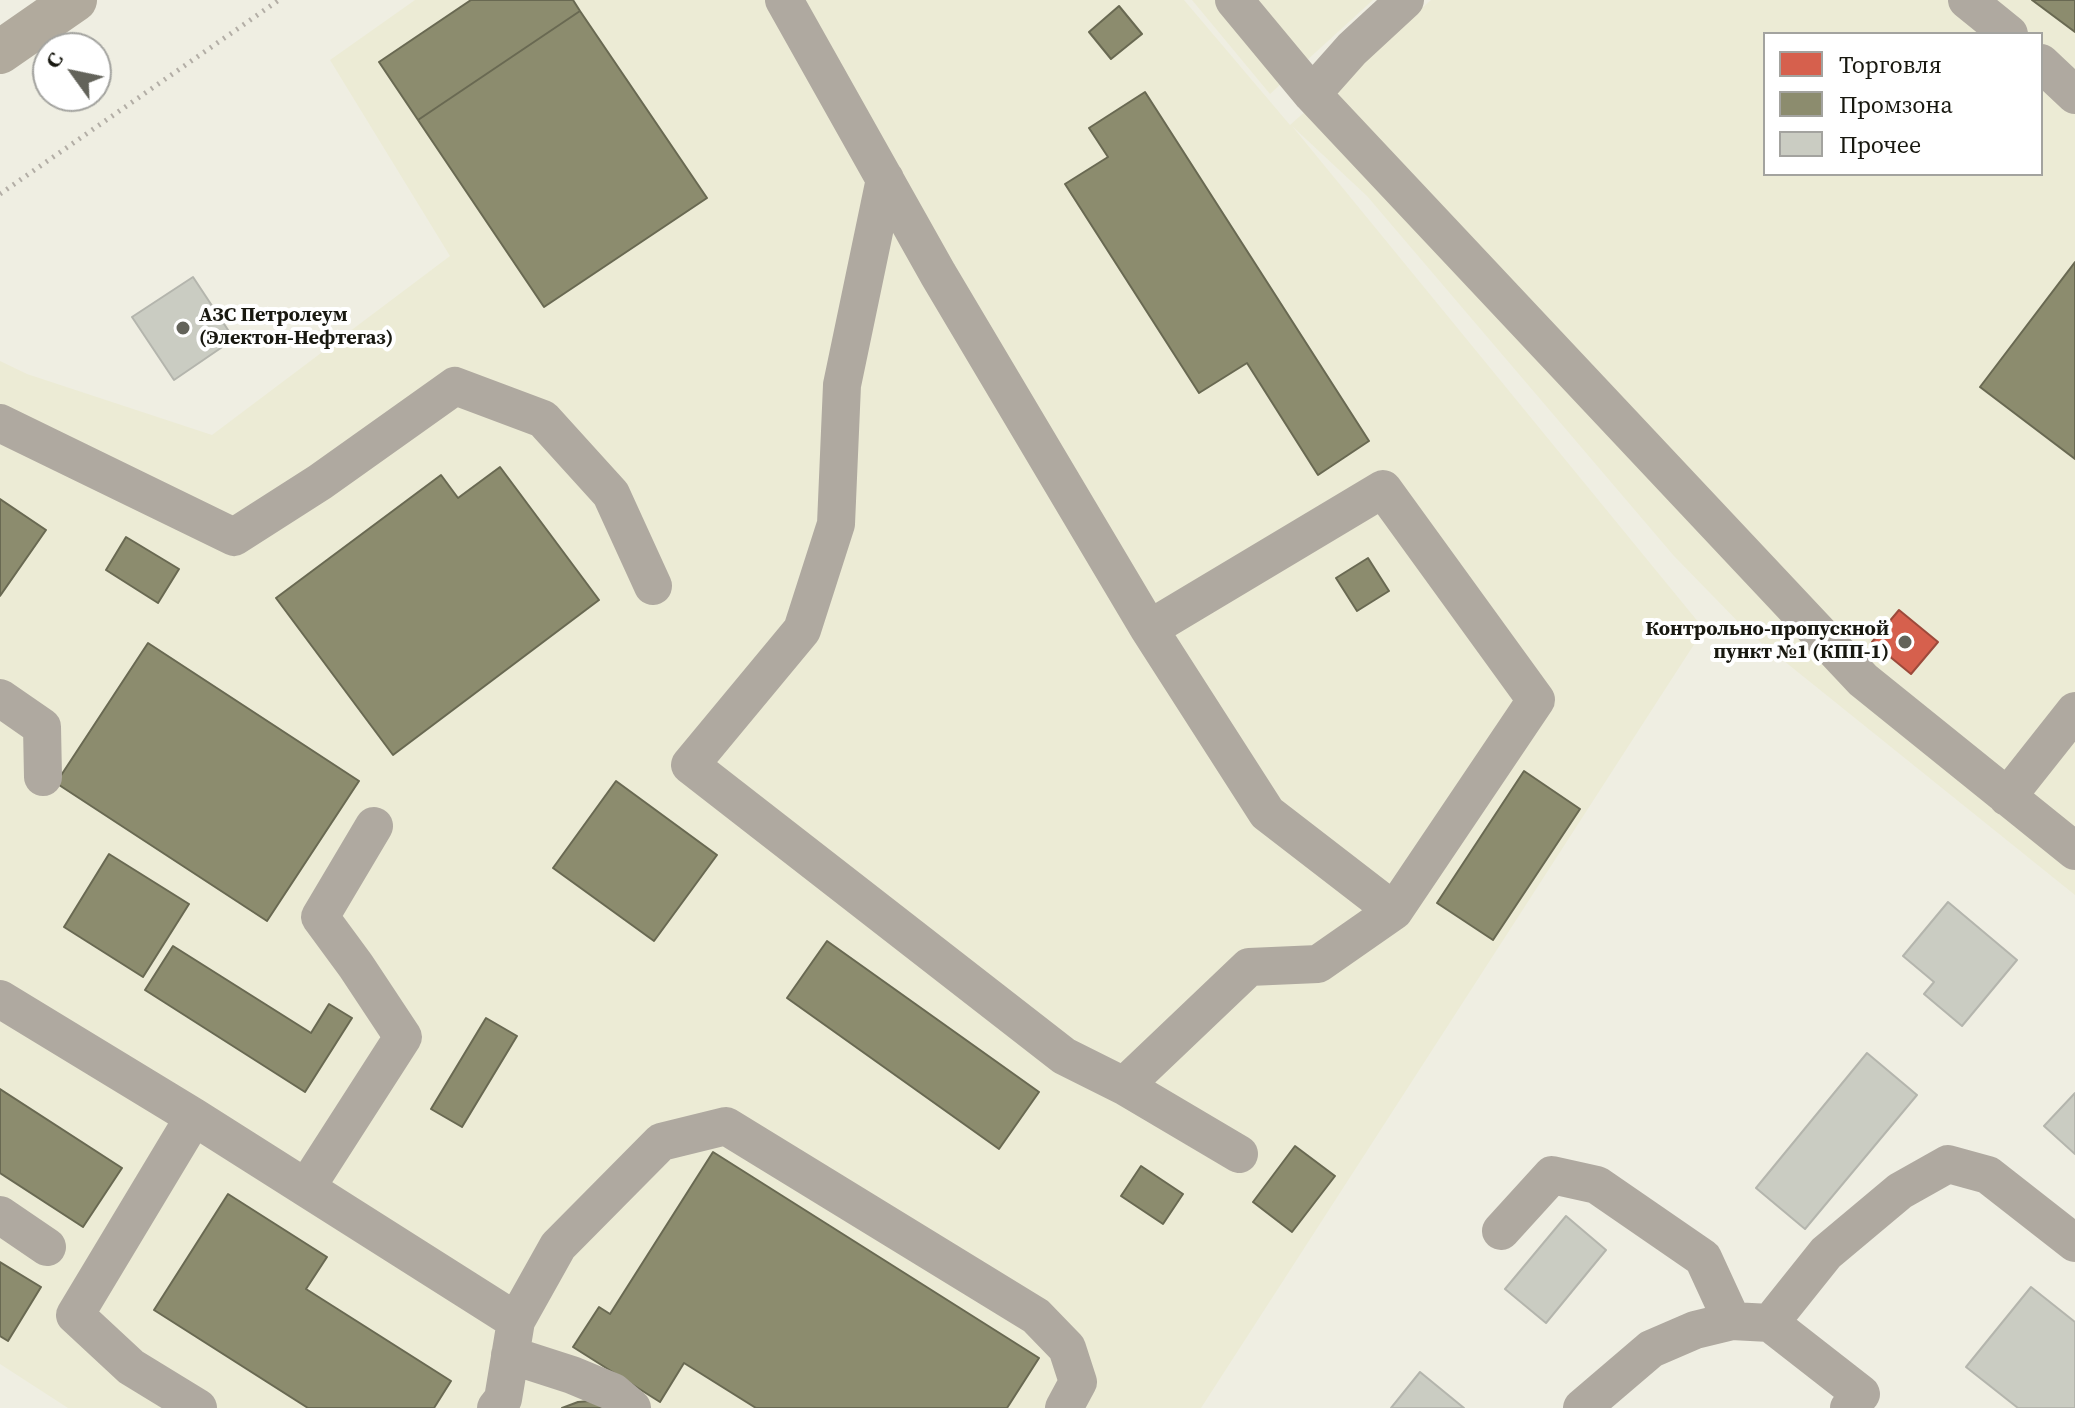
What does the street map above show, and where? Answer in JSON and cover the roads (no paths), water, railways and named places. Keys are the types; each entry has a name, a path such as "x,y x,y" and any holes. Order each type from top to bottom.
{"main road":[{"path":"0,52 75,0"}],"lane":[{"path":"1234,0 1312,94 1863,680 2075,851"},
{"path":"1312,94 1352,49 1405,0"},
{"path":"1967,0 2007,32"},
{"path":"794,4 885,179 954,301 1149,629 1267,813 1394,911"},
{"path":"2043,65 2075,95"},
{"path":"885,179 842,385 836,524 802,630 690,765 1064,1056 1124,1086 1239,1154"},
{"path":"0,423 234,537 320,482 455,386 543,419 611,494 653,586"},
{"path":"1124,1086 1249,967 1318,964 1394,911 1536,700 1383,489 1149,629"},
{"path":"0,698 42,727 43,777"},
{"path":"2007,797 2075,711"},
{"path":"306,1188 403,1037 320,917 374,826"},
{"path":"0,999 306,1188 513,1338 572,1375 613,1392 632,1408"},
{"path":"194,1117 75,1315 131,1367 198,1408"},
{"path":"496,1408 503,1399 513,1338 558,1246 661,1142 726,1126 1036,1316 1067,1348 1078,1382 1064,1408"},
{"path":"1770,1323 1826,1253 1900,1191 1948,1164 1988,1175 2075,1243"},
{"path":"1501,1231 1552,1175 1597,1185 1703,1258 1732,1321"},
{"path":"0,1215 47,1247"},
{"path":"1582,1408 1651,1349 1695,1330 1732,1321 1770,1323 1865,1403"}],"place":[{"name":"АЗС Петролеум (Электон-Нефтегаз)","path":"183,328"},
{"name":"Контрольно-пропускной пункт №1 (КПП-1)","path":"1905,642"}]}
